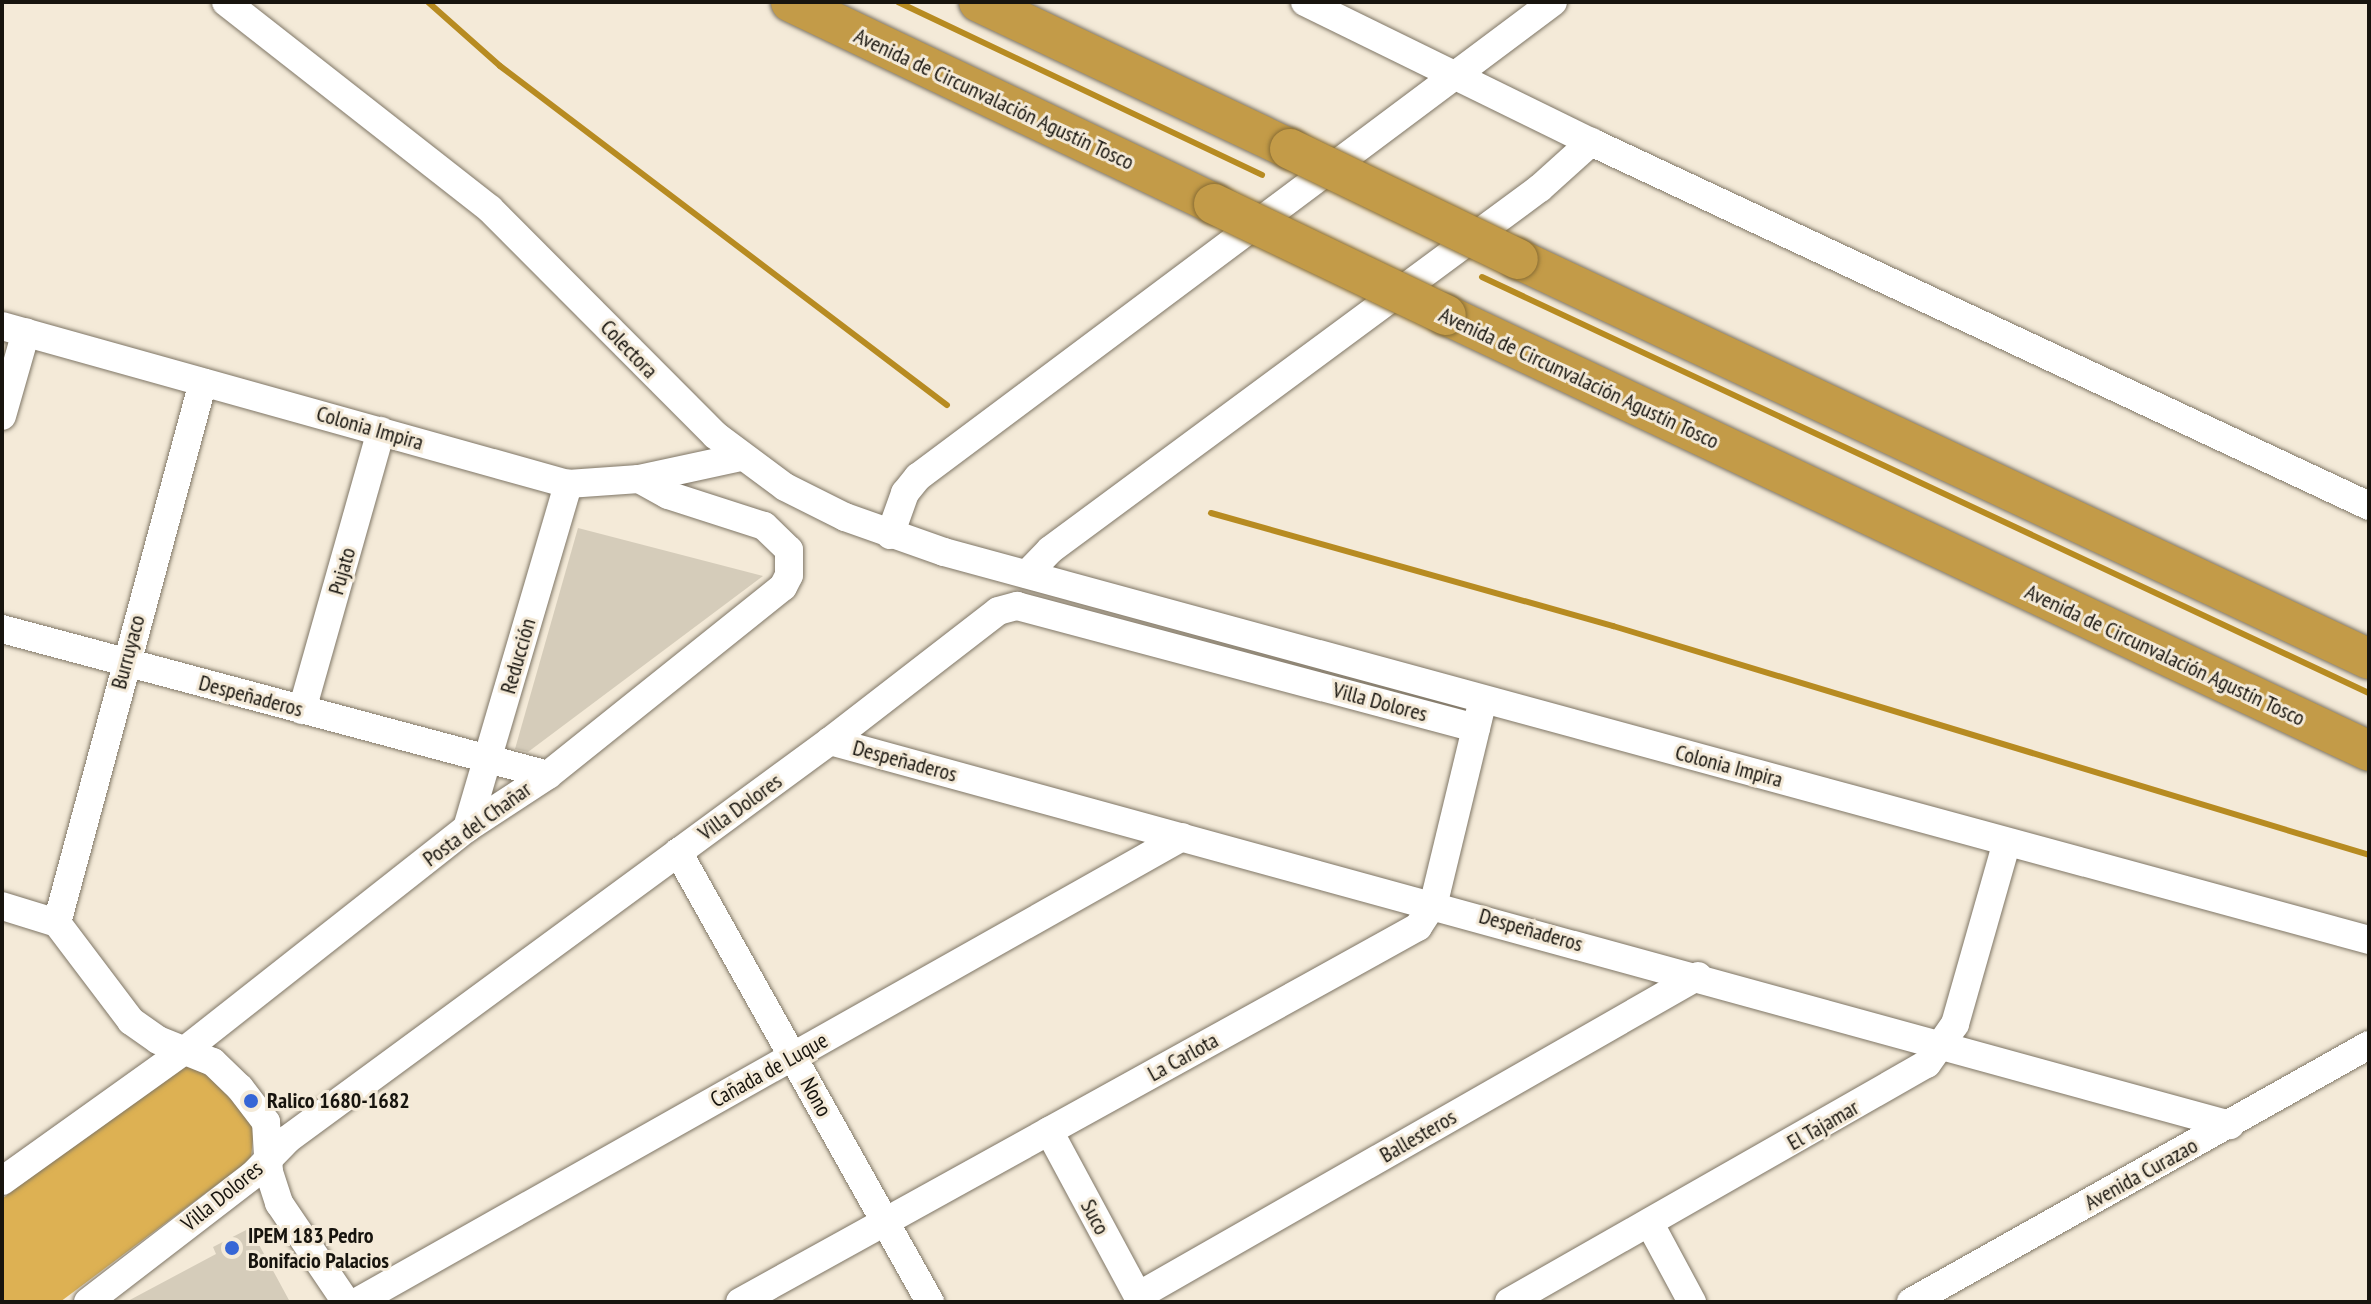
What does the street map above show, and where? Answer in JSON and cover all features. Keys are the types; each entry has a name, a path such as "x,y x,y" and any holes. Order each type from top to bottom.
{"highway":[{"name":"Avenida de Circunvalación Agustín Tosco","path":"791,2 2369,751"},
{"path":"979,2 2369,659"}],"street":[{"name":"Colectora","path":"226,2 490,209 694,417 741,457 815,504 890,535 1090,590"},
{"path":"1305,2 1591,142 2369,506"},
{"path":"890,535 905,493 918,477 1451,75 1553,2"},
{"path":"1027,574 1050,550 1540,188 1591,142"},
{"name":"Colonia Impira","path":"14,329 568,484 639,479 741,457"},
{"path":"2,416 14,329"},
{"name":"Burruyaco","path":"57,923 203,382"},
{"name":"Pujato","path":"302,710 381,431"},
{"name":"Posta del Chañar","path":"2,1181 185,1050 467,828 548,775 783,587 789,575 789,550 764,526 668,495 639,479"},
{"name":"Reducción","path":"467,828 568,484"},
{"name":"Colonia Impira","path":"1090,590 2369,940"},
{"name":"Villa Dolores","path":"88,1302 268,1158 830,741 998,611 1017,606 1476,728"},
{"name":"Despeñaderos","path":"2,629 548,775"},
{"name":"La Carlota","path":"740,1302 1418,927 1434,902 1483,700"},
{"name":"Despeñaderos","path":"830,741 1434,902 2230,1125"},
{"name":"Cañada de Luque","path":"357,1302 1182,837"},
{"path":"1944,1047 2007,842"},
{"name":"Nono","path":"678,852 930,1302"},
{"path":"2,906 57,923 131,1021 213,1062 260,1112 270,1138 268,1158 279,1203 346,1302"},
{"name":"Ballesteros","path":"1140,1299 1698,976"},
{"name":"Avenida Curazao","path":"1911,1302 2369,1045"},
{"name":"El Tajamar","path":"1509,1302 1927,1064 1944,1047"},
{"name":"Suco","path":"1049,1131 1140,1299"},
{"path":"1650,1224 1692,1302"}],"shaded area":[{"path":"189,1053 254,1125 251,1159 60,1302 2,1302 2,1199"}],"building":[{"path":"578,528 763,576 528,752 515,749"},
{"path":"250,1228 290,1302 126,1302 216,1254 213,1247"}],"waterway":[{"path":"428,2 500,66 947,405"},
{"path":"898,2 1262,175"},
{"path":"1482,277 2369,693"},
{"path":"1211,513 1613,626 2369,855"}],"place":[{"name":"Ralico 1680-1682","path":"251,1101"},
{"name":"IPEM 183 Pedro Bonifacio Palacios","path":"232,1248"}]}
